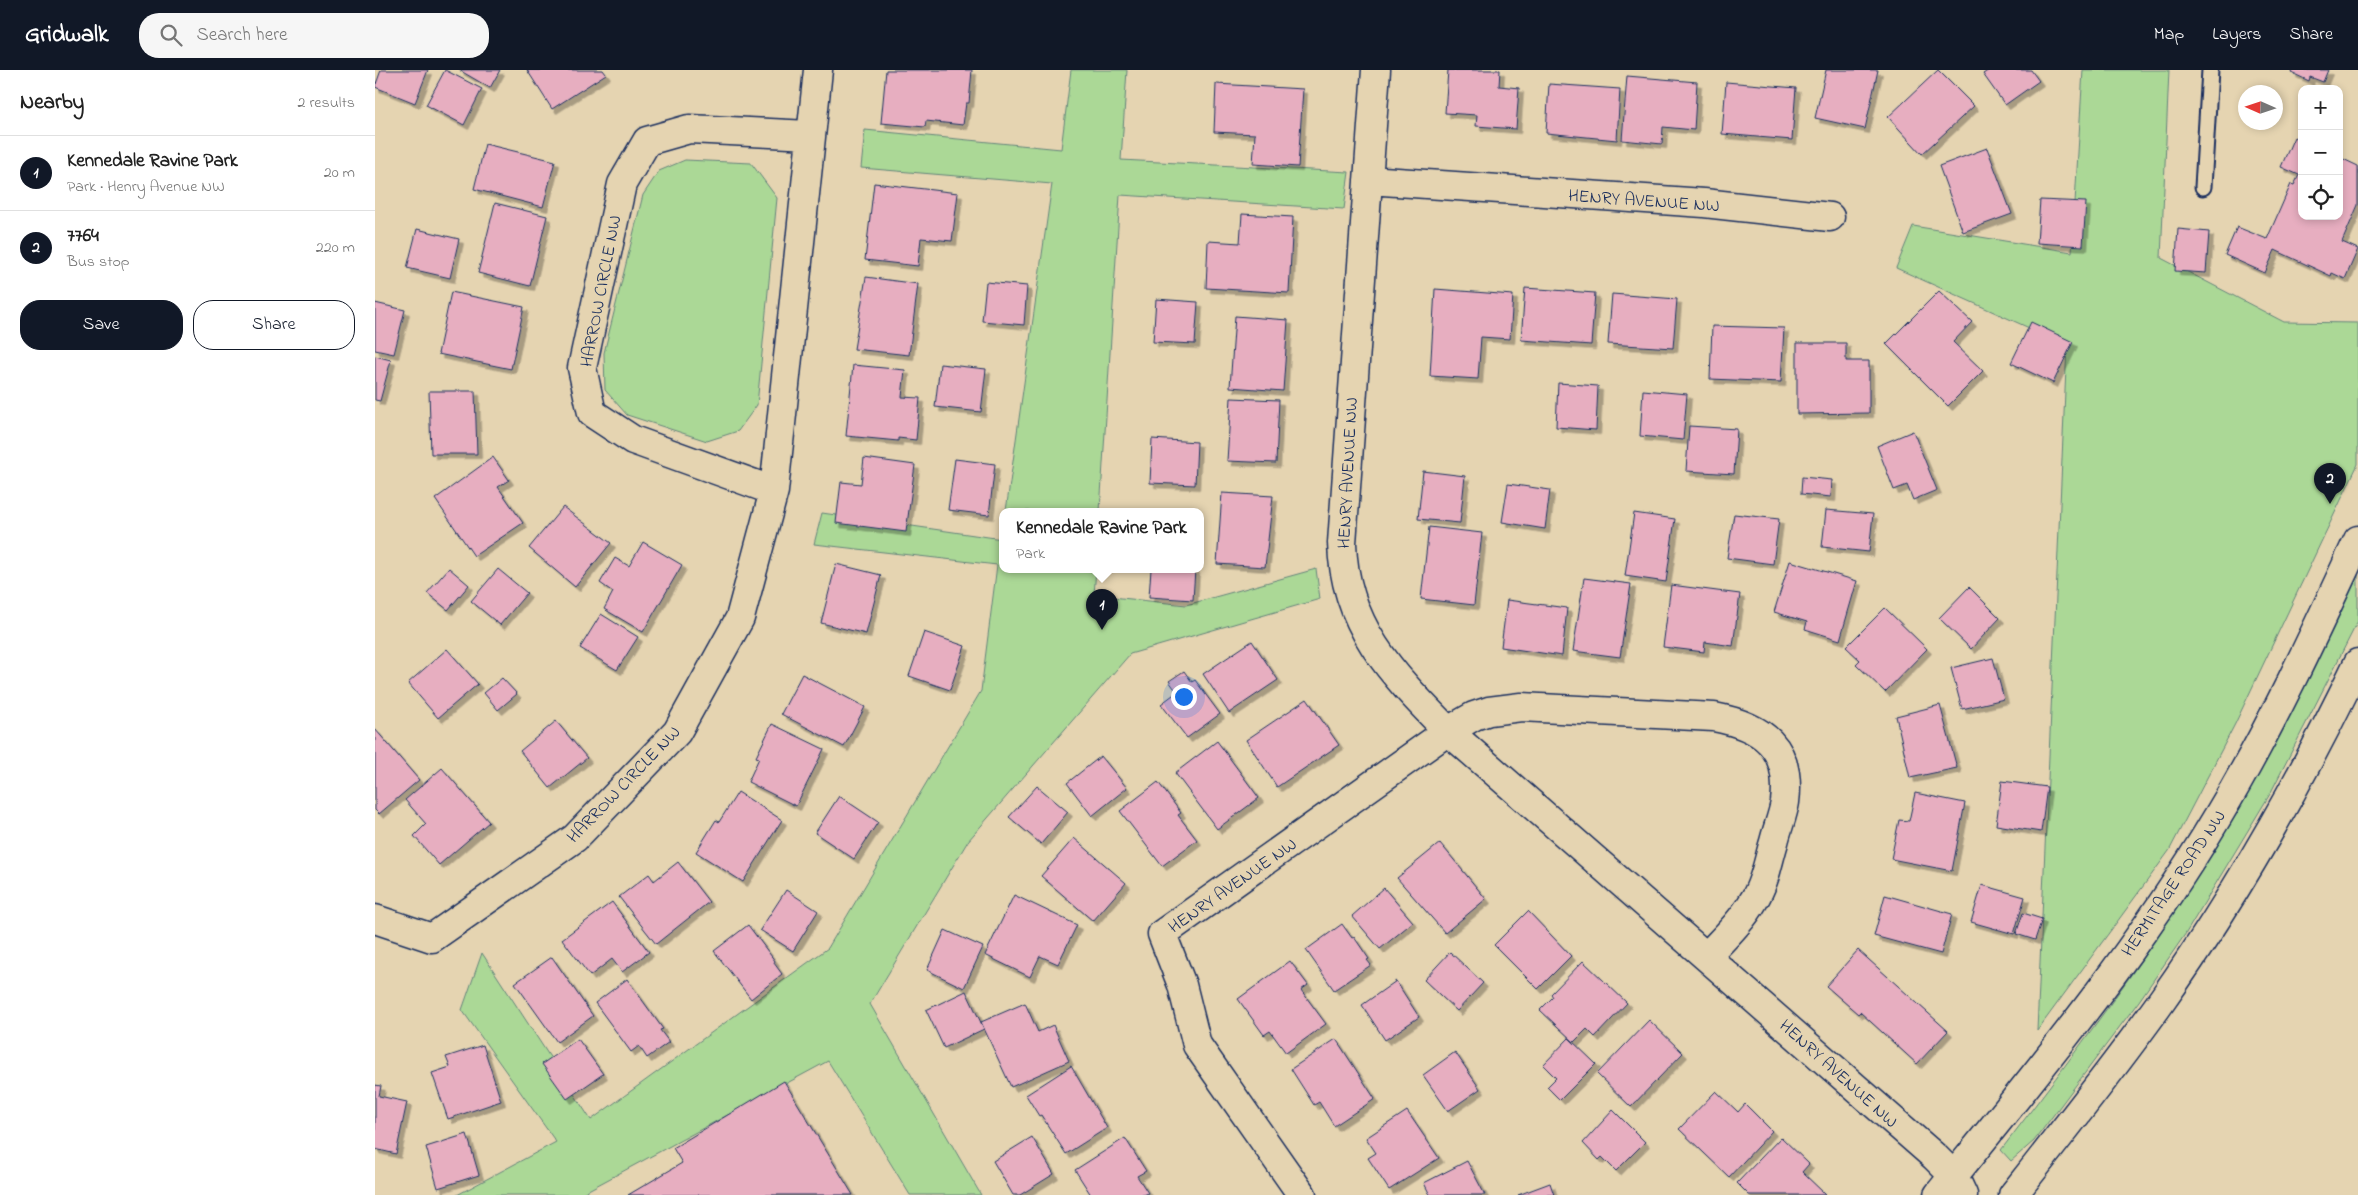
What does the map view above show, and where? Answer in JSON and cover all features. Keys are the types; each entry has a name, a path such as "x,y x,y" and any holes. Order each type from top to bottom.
{"street":[{"name":"HARROW CIRCLE NW","path":"375,919 432,938 575,838 677,732 740,618 774,491 809,135 818,70"},
{"name":"HENRY AVENUE NW","path":"1376,70 1343,515 1343,567 1353,605 1367,638 1402,684 1448,731 1707,956 1952,1189"},
{"name":"HARROW CIRCLE NW","path":"774,491 633,440 592,413 582,368 622,184 647,141 689,129 809,135"},
{"name":"HENRY AVENUE NW","path":"1368,180 1704,203 1830,217"},
{"name":"HERMITAGE ROAD NW","path":"1952,1189 2158,910 2214,824 2307,650 2358,540"},
{"path":"2013,1195 2159,1005 2214,921 2275,819 2335,710 2358,663"},
{"name":"HENRY AVENUE NW","path":"1302,1195 1197,1045 1182,984 1162,934 1448,731 1474,716 1489,711 1521,707 1714,717 1737,721 1757,730 1770,740 1781,761 1786,783 1785,803 1760,889 1738,923 1707,956"}],"lane":[{"path":"2203,187 2210,70"}],"green space":[{"path":"1071,70 1127,70 1121,160 1349,172 1344,209 1120,195 1100,508 1006,508 1052,184 861,168 865,130 1061,149"},
{"path":"2083,70 2169,70 2161,258 2284,322 2358,323 2358,464 2235,724 2169,851 2037,1031 2067,345 1896,268 1913,226 2072,252"},
{"path":"685,160 751,163 777,198 757,405 738,431 707,441 627,415 605,390 604,353 643,195 659,171"},
{"path":"822,513 999,539 999,573 1096,573 1094,595 1186,605 1316,569 1320,599 1130,654 968,841 870,1004 981,1195 910,1195 828,1061 579,1195 457,1195 556,1142 462,1010 482,953 591,1120 828,948 981,691 997,565 814,544"},
{"path":"2358,574 2358,621 2270,794 2186,933 2139,1001 2034,1141 2011,1161 2001,1150 2082,1043 2134,970 2185,896 2230,824 2287,718"}],"building":[{"path":"381,70 428,70 415,103 375,87"},
{"path":"445,70 482,89 464,125 426,105"},
{"path":"459,70 500,70 490,88"},
{"path":"527,70 603,70 606,74 552,109"},
{"path":"886,70 972,70 969,103 966,103 963,125 926,121 925,127 881,123"},
{"path":"1448,70 1500,70 1499,86 1519,88 1516,129 1476,126 1477,115 1445,113"},
{"path":"1826,70 1878,70 1865,129 1815,118"},
{"path":"1938,70 1974,106 1922,154 1888,117"},
{"path":"1989,70 2031,70 2039,81 2005,105 1983,74"},
{"path":"2293,70 2328,70 2323,82 2310,77 2309,81 2292,73"},
{"path":"1627,76 1697,82 1694,130 1663,127 1662,144 1622,140"},
{"path":"1726,82 1796,88 1792,140 1722,134"},
{"path":"1216,84 1303,89 1298,167 1253,164 1255,134 1214,132"},
{"path":"1549,84 1620,89 1617,140 1546,133"},
{"path":"2294,137 2298,139 2298,175 2281,167"},
{"path":"485,144 555,161 543,207 474,189"},
{"path":"1987,148 2012,214 1963,232 1939,166"},
{"path":"2343,159 2358,166 2358,205 2342,242 2358,249 2345,279 2332,273 2331,276 2275,250 2265,273 2225,255 2237,227 2267,239 2291,184 2294,185 2298,177 2298,220 2343,220"},
{"path":"874,183 958,193 952,241 921,238 918,266 865,260"},
{"path":"2040,200 2086,202 2083,246 2037,243"},
{"path":"495,203 547,216 530,286 478,273"},
{"path":"1242,214 1293,217 1289,293 1206,288 1208,241 1240,243"},
{"path":"417,229 459,239 450,278 407,268"},
{"path":"2178,229 2209,232 2206,273 2175,271"},
{"path":"866,277 918,284 909,355 854,349"},
{"path":"986,282 1027,286 1024,325 982,321"},
{"path":"1525,288 1595,293 1591,345 1521,340"},
{"path":"1435,289 1513,295 1510,339 1481,337 1478,379 1430,376"},
{"path":"1939,291 1972,322 1953,342 1983,371 1948,406 1886,344"},
{"path":"451,292 524,307 511,369 438,354"},
{"path":"1612,294 1677,299 1673,348 1608,344"},
{"path":"1156,299 1198,302 1195,344 1153,342"},
{"path":"375,303 405,310 394,354 375,350"},
{"path":"1235,316 1288,320 1283,391 1230,387"},
{"path":"2031,322 2073,342 2053,383 2011,363"},
{"path":"1712,326 1784,328 1781,382 1710,379"},
{"path":"1797,343 1846,343 1846,361 1869,361 1869,413 1797,414"},
{"path":"375,356 391,360 380,401 375,400"},
{"path":"940,364 986,369 981,412 935,407"},
{"path":"853,365 905,370 902,397 920,398 916,440 898,438 898,441 846,436"},
{"path":"1558,383 1598,386 1596,430 1556,427"},
{"path":"1643,390 1687,394 1683,440 1640,436"},
{"path":"429,391 475,391 477,454 431,454"},
{"path":"1231,398 1279,400 1276,463 1227,461"},
{"path":"1689,426 1737,429 1734,474 1686,471"},
{"path":"1913,431 1937,490 1913,500 1907,485 1894,490 1877,446"},
{"path":"1152,439 1197,442 1195,485 1150,483"},
{"path":"493,457 509,480 498,487 523,523 474,556 435,499"},
{"path":"864,458 915,465 906,532 836,523 841,482 861,484"},
{"path":"955,459 995,464 989,515 948,510"},
{"path":"1423,471 1465,476 1460,523 1418,519"},
{"path":"1802,477 1832,480 1831,497 1801,494"},
{"path":"1508,484 1550,490 1545,529 1502,522"},
{"path":"1222,493 1273,496 1265,567 1217,564"},
{"path":"563,507 611,543 575,587 529,548"},
{"path":"1826,510 1873,514 1869,552 1822,547"},
{"path":"1634,513 1675,519 1666,582 1625,576"},
{"path":"1734,514 1779,519 1773,564 1727,558"},
{"path":"1429,527 1482,533 1474,605 1421,599"},
{"path":"643,542 682,565 643,632 604,609 613,592 600,583 615,558 629,566"},
{"path":"1790,561 1857,581 1840,640 1805,629 1807,622 1774,612"},
{"path":"836,564 881,575 866,634 821,623"},
{"path":"449,568 469,585 448,610 427,593"},
{"path":"498,569 527,593 500,625 471,601"},
{"path":"1151,573 1195,573 1193,600 1149,597"},
{"path":"1584,578 1631,584 1620,657 1573,651"},
{"path":"1671,585 1740,594 1733,646 1705,642 1704,652 1663,647"},
{"path":"1969,587 2000,618 1971,649 1939,618"},
{"path":"1507,600 1567,608 1562,656 1501,647"},
{"path":"1885,608 1927,649 1885,692 1856,664 1860,660 1846,647"},
{"path":"601,614 638,637 617,670 580,648"},
{"path":"924,632 965,646 950,690 909,676"},
{"path":"1252,641 1278,680 1229,713 1203,674"},
{"path":"447,649 478,684 438,718 408,683"},
{"path":"1993,658 2004,699 1962,709 1951,668"},
{"path":"1184,671 1192,682 1195,680 1220,714 1187,738 1161,704 1177,692 1169,681"},
{"path":"802,674 865,707 844,747 781,714"},
{"path":"502,678 517,694 498,710 484,693"},
{"path":"1307,699 1339,745 1277,787 1246,740"},
{"path":"1940,705 1957,768 1910,778 1896,716"},
{"path":"556,721 587,758 550,788 520,751"},
{"path":"772,724 824,749 796,806 748,782 759,758 756,757"},
{"path":"375,729 419,780 379,814 375,810"},
{"path":"1217,741 1259,798 1217,829 1175,773"},
{"path":"1101,756 1127,788 1092,816 1067,783"},
{"path":"442,768 489,822 439,865 414,836 426,824 405,800"},
{"path":"2002,781 2047,787 2041,832 1996,825"},
{"path":"1158,782 1181,813 1178,815 1197,840 1162,866 1120,811"},
{"path":"1037,786 1068,812 1041,844 1009,817"},
{"path":"738,792 782,820 743,882 696,852 716,820 719,822"},
{"path":"1915,793 1965,803 1952,871 1891,859 1899,820 1909,821"},
{"path":"839,796 878,822 854,859 815,833"},
{"path":"1074,838 1126,883 1093,921 1041,876"},
{"path":"1440,843 1486,899 1445,933 1397,878"},
{"path":"678,862 709,902 656,944 619,897 649,874 654,881"},
{"path":"1982,885 2025,897 2014,934 1971,922"},
{"path":"1384,888 1413,922 1380,949 1352,916"},
{"path":"786,890 818,911 793,951 760,930"},
{"path":"1014,895 1077,925 1058,964 1040,956 1030,977 985,955"},
{"path":"1885,895 1952,914 1941,954 1874,936"},
{"path":"612,902 649,952 622,972 612,959 590,976 562,939"},
{"path":"1528,911 1571,956 1538,989 1494,945"},
{"path":"2023,913 2042,919 2035,940 2016,934"},
{"path":"1342,924 1352,938 1354,937 1371,965 1334,990 1306,950"},
{"path":"748,925 775,961 774,963 782,974 751,999 714,951"},
{"path":"945,930 983,947 964,988 927,970"},
{"path":"1858,950 1948,1031 1917,1064 1860,1012 1858,1014 1826,986"},
{"path":"1450,952 1483,983 1457,1011 1424,980"},
{"path":"552,957 593,1016 557,1042 515,983"},
{"path":"1290,961 1308,985 1301,990 1326,1024 1286,1053 1270,1031 1264,1035 1238,999"},
{"path":"1583,961 1627,1003 1595,1037 1587,1029 1574,1042 1540,1010 1553,997 1551,994"},
{"path":"627,979 663,1029 660,1030 669,1042 647,1058 639,1046 631,1052 595,1003"},
{"path":"1396,981 1419,1017 1385,1040 1362,1005"},
{"path":"966,991 984,1029 944,1048 926,1010"},
{"path":"1025,1003 1038,1032 1053,1025 1069,1061 1011,1087 981,1022"},
{"path":"1649,1020 1683,1053 1631,1107 1597,1074"},
{"path":"1569,1038 1596,1064 1560,1100 1547,1087 1556,1078 1543,1065"},
{"path":"578,1039 603,1074 567,1099 542,1064"},
{"path":"1336,1039 1375,1099 1334,1126 1319,1102 1314,1105 1291,1069"},
{"path":"483,1045 501,1101 448,1119 432,1073 450,1067 446,1057"},
{"path":"1455,1052 1480,1089 1448,1111 1423,1075"},
{"path":"1071,1066 1107,1128 1066,1154 1026,1095"},
{"path":"784,1081 853,1195 628,1195 682,1163 673,1148"},
{"path":"375,1085 381,1086 379,1096 407,1102 396,1154 375,1149"},
{"path":"1716,1091 1738,1112 1745,1104 1772,1131 1729,1177 1679,1129"},
{"path":"1613,1110 1645,1142 1616,1171 1602,1157 1599,1160 1583,1143"},
{"path":"1407,1111 1439,1158 1389,1190 1368,1158 1376,1153 1366,1138"},
{"path":"467,1134 479,1175 438,1188 426,1147"},
{"path":"1032,1137 1054,1174 1020,1195 1013,1195 993,1161"},
{"path":"1781,1137 1809,1164 1802,1172 1826,1195 1749,1195 1737,1183"},
{"path":"1125,1138 1146,1171 1137,1176 1148,1193 1144,1195 1091,1195 1075,1170"},
{"path":"1467,1161 1485,1195 1430,1195 1424,1183"},
{"path":"1550,1183 1554,1195 1518,1195"}],"place":[{"name":"7764","path":"2330,504"},
{"name":"Kennedale Ravine Park","path":"1102,630"}]}
